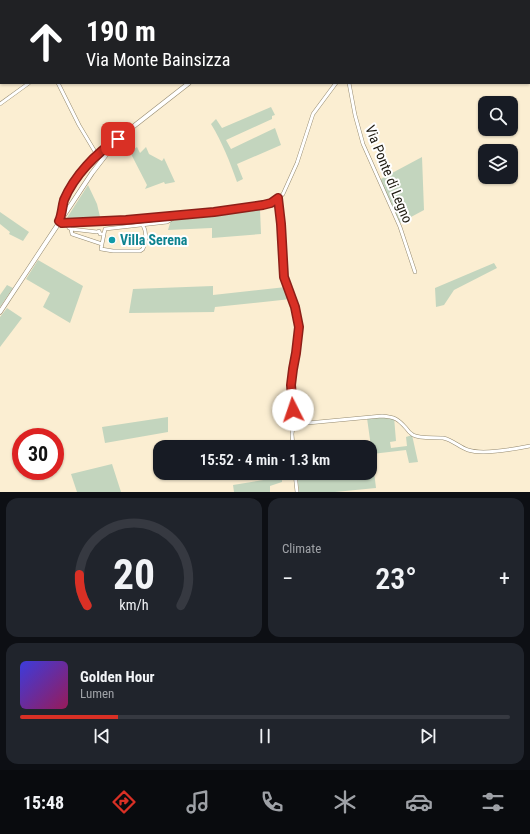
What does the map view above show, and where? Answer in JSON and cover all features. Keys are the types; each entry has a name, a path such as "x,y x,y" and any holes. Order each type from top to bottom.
{"main road":[{"path":"0,312 96,166 124,135 189,84"}],"street":[{"path":"0,104 28,84"},
{"path":"58,84 79,125 97,155"},
{"path":"124,135 97,155 76,178 61,210 60,221 62,223 67,224 126,220 214,212 271,203 283,194 292,175 313,114 335,84"},
{"name":"Via Ponte di Legno","path":"349,84 355,115 363,144 400,227 415,272"},
{"path":"278,198 284,277 295,307 299,327 291,385 292,440"},
{"path":"101,233 105,229 166,222 172,219"},
{"path":"67,224 71,229 72,234 102,244"},
{"path":"101,233 101,250 140,251 144,249 147,236 143,225"},
{"path":"71,229 101,233"},
{"path":"293,427 300,424 390,416 397,419 415,436 445,438 460,447 473,452 506,450 530,446"},
{"path":"296,480 297,492"}],"green space":[{"path":"271,107 275,115 272,116 272,119 226,140 231,149 275,128 281,145 237,164 243,179 237,182 226,152 211,124 216,119 222,128"},
{"path":"137,147 140,153 146,147 149,154 162,161 164,158 175,182 165,184 164,182 145,189 147,185 130,152"},
{"path":"422,157 424,210 398,224 379,180"},
{"path":"88,185 97,204 101,221 63,224"},
{"path":"260,209 261,234 212,238 212,228 168,230 171,220"},
{"path":"0,212 29,232 23,241 9,234 10,232 0,224"},
{"path":"38,260 83,286 70,323 43,307 50,293 26,279"},
{"path":"494,263 497,268 454,290 444,305 436,307 435,288"},
{"path":"7,285 13,288 0,307 0,295"},
{"path":"213,286 213,295 286,287 291,299 215,307 214,312 129,313 133,289"},
{"path":"7,308 22,318 0,347 0,317"},
{"path":"168,417 168,432 105,443 102,427"},
{"path":"394,417 396,441 390,442 391,448 407,446 406,437 412,435 418,462 409,463 406,450 377,453 377,440 370,440 367,418"},
{"path":"112,464 121,492 77,492 71,474"},
{"path":"264,480 282,480 282,482 270,486 270,492 234,492 233,485"},
{"path":"298,480 375,480 376,488 335,492 299,492"}],"place":[{"name":"Villa Serena","path":"112,240"}],"route":[{"path":"118,139 108,145 97,155 76,178 65,199 59,221 67,224 190,215 263,205 271,203 278,198 284,277 295,307 299,327 291,385 293,410"}]}
